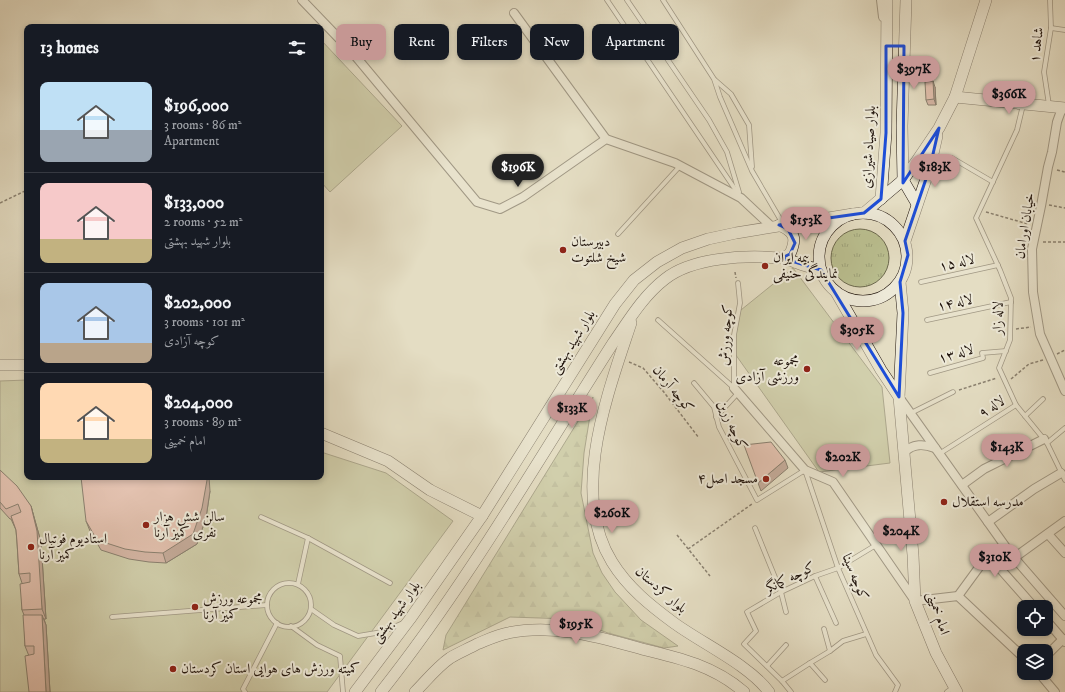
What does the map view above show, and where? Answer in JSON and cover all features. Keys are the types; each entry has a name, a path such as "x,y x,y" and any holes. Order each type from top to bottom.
{"main road":[{"name":"بلوار صیاد شیرازی","path":"881,199 886,133 887,0"},
{"path":"906,0 902,126 903,180 917,204"},
{"path":"855,213 873,214 886,219 897,228 905,241 908,255 906,269 900,282 890,292 877,299 863,301 849,299 836,292 827,282 821,270 819,256 822,242 829,229 839,220 855,213 864,213 903,180 916,162 938,128 955,97 986,0"},
{"path":"886,46 904,46"},
{"path":"955,97 1063,108"},
{"path":"905,241 930,167 938,128"},
{"name":"بلوار شهید بهشتی","path":"355,692 410,619 482,516 600,327 615,304 634,280 657,262 682,248 708,239 855,213"},
{"path":"778,226 788,229 793,235 795,243 790,254 782,258"},
{"path":"381,692 412,652 461,583 577,399 636,309 652,291 666,278 683,269 722,258 782,258 821,270"},
{"path":"899,397 903,313 900,282"},
{"name":"امام خمینی","path":"836,292 881,370 899,397 913,555 915,601 953,690"},
{"name":"بلوار کردستان","path":"636,309 612,378 598,436 593,471 592,496 600,534 612,562 639,596 657,611 693,636 736,663 762,683 769,692"},
{"path":"0,365 24,365"},
{"path":"324,434 388,461 430,490 482,516"},
{"path":"415,692 450,659 469,648 490,638 507,633 524,630 545,629 602,638 695,663 732,681 744,692"}],"street":[{"path":"302,0 352,52 477,202 500,209 523,197 606,139"},
{"path":"881,0 886,46"},
{"path":"514,13 606,139 680,166 741,198 778,226"},
{"name":"خیابان اورامان","path":"1063,108 1057,122 1032,249 1033,292 1038,327 1065,391"},
{"path":"736,390 805,470 834,482 915,601 958,596 988,555 1028,600"},
{"path":"899,397 1014,558 1065,616"},
{"path":"962,485 984,469 1045,441"},
{"path":"904,453 911,448 920,445 937,451"},
{"path":"988,522 1034,489 1063,477"},
{"path":"1014,558 1065,522"},
{"path":"1048,534 1065,553"},
{"path":"958,596 1017,651"},
{"path":"1053,628 1064,640 1053,650"},
{"path":"1046,680 1055,692"}],"lane":[{"path":"607,0 741,198"},
{"path":"627,0 709,120 727,152 741,198"},
{"path":"663,0 714,79 720,97 752,171 778,226"},
{"name":"شاهد ۱","path":"1049,107 1044,72 1051,28 1050,0"},
{"name":"شاهد ۱","path":"1051,9 1054,0"},
{"path":"1051,28 1065,30"},
{"path":"714,79 731,94 749,125 752,171"},
{"name":"لاله زار","path":"1023,105 1017,130 976,218 998,265 1011,298 1010,340 999,368 1016,405 1045,441 1063,477"},
{"path":"952,158 993,182"},
{"path":"618,234 680,166"},
{"name":"لاله ۱۵","path":"921,282 998,265"},
{"name":"کوچه ورزش","path":"736,390 734,336 740,303 738,283"},
{"name":"لاله ۱۴","path":"928,320 1011,302"},
{"path":"658,320 736,390 716,417"},
{"name":"لاله ۱۳","path":"930,373 983,358 982,353 1006,351"},
{"name":"کوچه زرین","path":"694,383 714,407 719,426 757,500"},
{"path":"910,413 953,392"},
{"path":"1025,416 1043,399"},
{"name":"لاله ۹","path":"937,451 1016,405"},
{"path":"1045,441 1065,428"},
{"path":"757,500 805,470"},
{"name":"کوچه سینا","path":"805,470 838,568 876,655 898,685 895,692"},
{"path":"261,517 308,538 390,583"},
{"path":"755,528 781,592 786,612"},
{"path":"298,584 308,538"},
{"name":"کوچه کمانگر","path":"767,666 744,644 756,631 747,612 781,592 815,576 838,568 876,545"},
{"path":"815,576 836,623"},
{"path":"282,584 298,584 309,594 311,609 308,616 303,622 297,625 284,626 277,623 268,612 268,598 271,592 282,584"},
{"path":"112,617 267,606"},
{"path":"311,609 334,625 358,636 382,632 410,619"},
{"path":"245,692 242,689 277,623"},
{"path":"290,626 317,645 340,656 343,692"},
{"path":"824,629 830,651"},
{"path":"782,680 830,651 843,641 866,634"},
{"path":"786,645 767,666 782,680 791,692"},
{"path":"810,663 825,680"}],"path":[{"path":"0,203 24,191"},
{"path":"1042,203 1065,208"},
{"path":"980,210 1036,226"},
{"path":"1033,242 1065,242"},
{"path":"1010,329 1038,327"},
{"path":"1006,383 1029,364 1050,357"},
{"name":"کوچه آرمان","path":"626,360 643,368 663,391 699,438"},
{"path":"953,392 1003,377"},
{"path":"688,549 757,500"},
{"path":"677,535 710,576"}],"highlighted area":[{"path":"886,46 904,46 903,183 939,128 930,167 905,241 908,255 900,282 903,313 899,397 821,270 782,258 790,254 795,243 788,229 779,225 864,213 881,199 886,133"}],"green space":[{"path":"324,43 336,56 336,60 340,60 402,126 330,192 324,185"},
{"path":"854,229 866,229 881,237 889,252 889,264 881,279 866,287 854,287 839,279 831,264 831,252 839,237"},
{"name":"مجموعه ورزشی آزادی","path":"793,268 882,387 890,463 819,472 733,351 736,314"},
{"name":"مجموعه ورزش کمیز آرنا","path":"24,380 24,480 324,480 324,453 386,473 453,521 327,692 0,692 0,381"},
{"path":"593,397 584,453 581,493 593,553 602,573 615,592 641,620 678,646 664,648 608,633 570,619 510,617 443,650 446,635"}],"building":[{"path":"933,81 934,99 926,100 925,82"},
{"name":"مسجد اصل۴","path":"771,442 785,460 758,483 744,445"},
{"name":"استادیوم فوتبال کمیز آرنا","path":"0,470 17,486 31,506 37,531 42,609 22,610 20,584 30,582 30,573 19,574 16,530 11,516 21,512 18,504 6,509 0,502"},
{"name":"سالن شش هزار نفری کمیز آرنا","path":"81,480 207,480 202,508 193,534 163,553 125,549 97,540 86,521"},
{"path":"23,615 42,615 46,692 29,692 25,656 34,654 34,646 25,646"}],"place":[{"name":"دبیرستان شیخ شلتوت","path":"563,250"},
{"name":"بیمه ایران نمایندگی حنیفی","path":"765,266"},
{"name":"مجموعه ورزشی آزادی","path":"807,369"},
{"name":"مسجد اصل۴","path":"766,479"},
{"name":"مدرسه استقلال","path":"944,502"},
{"name":"سالن شش هزار نفری کمیز آرنا","path":"146,525"},
{"name":"استادیوم فوتبال کمیز آرنا","path":"31,547"},
{"name":"مجموعه ورزش کمیز آرنا","path":"195,607"},
{"name":"کمیته ورزش های هوایی استان کردستان","path":"173,669"}]}
